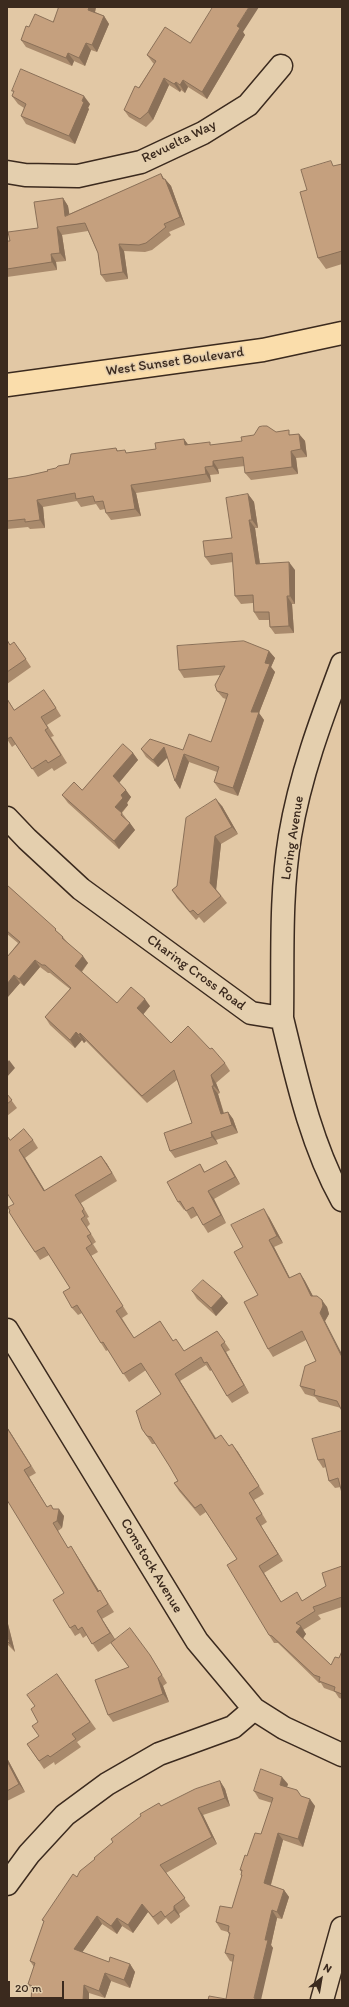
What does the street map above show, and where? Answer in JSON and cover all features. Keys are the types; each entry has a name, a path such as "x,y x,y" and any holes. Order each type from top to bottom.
{"main road":[{"name":"West Sunset Boulevard","path":"7,385 263,350 342,333"}],"street":[{"name":"Revuelta Way","path":"7,172 25,175 78,176 141,162 203,133 248,106 281,66"},
{"name":"Loring Avenue","path":"282,1018 283,908 290,836 303,780 319,723 342,664"},
{"name":"Charing Cross Road","path":"7,818 81,888 251,1013 282,1018"},
{"path":"282,1018 300,1094 331,1180 342,1200"},
{"name":"Comstock Avenue","path":"7,1330 197,1641 254,1709 284,1728 342,1755"},
{"path":"7,1884 29,1854 65,1815 107,1784 159,1754 233,1726 254,1709"},
{"path":"322,2000 342,1928"}],"building":[{"path":"59,7 89,7 88,10 104,16 92,45 86,43 79,58 68,53 66,58 21,40 26,26 29,27 35,14 53,22"},
{"path":"213,7 249,7 237,26 240,28 202,92 183,80 180,85 176,82 174,84 164,78 148,112 140,119 124,110 135,86 139,88 156,61 147,55 165,27 190,43"},
{"path":"21,69 84,96 82,101 84,102 69,136 21,116 26,104 12,96 14,91 12,91"},
{"path":"331,161 333,166 342,164 342,251 318,258 300,192 307,190 301,170"},
{"path":"161,174 163,179 165,179 180,217 164,224 166,227 146,243 139,245 119,244 123,272 101,275 98,253 85,223 57,227 60,253 51,254 52,262 7,269 7,241 10,241 8,232 38,228 34,202 63,198 65,216"},
{"path":"267,426 276,432 289,430 289,435 299,434 301,449 291,451 292,467 245,473 243,457 213,461 213,466 205,467 206,474 131,485 135,509 106,513 103,501 95,502 93,496 76,499 75,493 37,500 40,520 25,522 25,519 7,521 7,479 48,471 47,470 58,466 69,464 71,454 116,448 117,451 125,450 126,453 156,449 155,443 184,439 185,445 210,442 210,445 242,441 241,437 254,435 259,427"},
{"path":"248,494 252,520 249,520 256,564 289,562 290,596 287,596 289,626 270,627 269,612 254,612 253,595 235,596 232,553 205,557 203,541 232,538 226,498"},
{"path":"7,640 10,645 14,642 26,659 7,672"},
{"path":"244,641 269,651 265,663 270,664 251,712 259,712 233,788 214,782 219,767 184,754 175,781 164,747 153,760 141,749 150,739 183,750 189,734 211,742 228,694 217,691 215,685 225,666 179,670 177,646"},
{"path":"44,690 56,708 41,717 48,728 45,730 61,755 48,763 46,760 32,769 11,737 7,739 7,699 14,710"},
{"path":"123,744 133,753 113,776 126,790 121,795 123,798 115,807 130,823 114,841 62,795 74,782 82,790"},
{"path":"216,799 232,827 215,836 210,883 221,896 198,915 193,910 190,912 172,890 177,886 186,818"},
{"path":"7,885 56,929 55,930 63,937 62,938 83,956 75,966 117,1003 131,987 145,999 137,1008 171,1043 188,1026 210,1049 212,1048 225,1063 211,1075 214,1086 212,1086 221,1114 228,1112 232,1125 211,1132 212,1137 170,1151 164,1133 192,1123 174,1070 142,1096 80,1033 79,1035 76,1032 70,1040 45,1017 71,988 45,965 42,965 35,960 19,979 14,975 7,984 7,957 20,942 7,931"},
{"path":"7,1094 12,1100 7,1104"},
{"path":"24,1129 33,1140 19,1150 44,1191 101,1156 112,1173 75,1195 84,1209 82,1211 85,1216 81,1219 91,1234 87,1236 92,1244 86,1248 123,1306 116,1311 134,1338 160,1321 173,1341 176,1339 184,1351 217,1331 225,1342 221,1345 244,1385 227,1396 207,1362 204,1363 201,1357 175,1374 215,1439 221,1435 229,1446 232,1444 259,1486 249,1493 262,1514 256,1518 278,1554 259,1566 281,1602 297,1592 302,1601 326,1586 322,1573 342,1566 342,1597 313,1607 315,1611 296,1623 301,1626 296,1632 331,1665 335,1657 339,1658 342,1651 342,1694 334,1691 335,1687 319,1681 320,1677 314,1675 272,1636 269,1635 227,1565 237,1559 201,1504 195,1508 174,1483 178,1481 170,1467 151,1437 147,1436 142,1429 136,1411 161,1394 141,1363 123,1374 77,1305 72,1308 63,1292 70,1288 44,1247 35,1252 9,1212 8,1207 14,1204 7,1193 7,1136 10,1140"},
{"path":"226,1161 235,1177 208,1191 221,1215 203,1225 193,1207 186,1211 180,1201 178,1202 167,1182 200,1164 204,1172"},
{"path":"264,1209 277,1236 269,1240 289,1278 300,1273 311,1296 317,1296 322,1300 323,1306 320,1313 342,1357 342,1411 337,1401 314,1395 315,1390 300,1386 305,1366 316,1361 302,1331 268,1349 244,1302 258,1295 234,1252 243,1247 231,1225"},
{"path":"203,1280 222,1296 211,1308 192,1291"},
{"path":"7,1428 31,1466 24,1470 47,1507 51,1505 53,1509 59,1509 57,1521 53,1523 68,1548 71,1546 98,1592 100,1590 108,1604 97,1611 110,1633 92,1644 82,1627 78,1630 75,1625 70,1628 53,1600 64,1593 7,1500"},
{"path":"342,1431 342,1493 338,1478 329,1481 324,1459 318,1460 312,1439"},
{"path":"130,1628 150,1655 162,1675 158,1678 163,1694 108,1715 95,1680 129,1667 111,1643"},
{"path":"7,1633 10,1644 7,1641"},
{"path":"57,1674 90,1722 72,1734 76,1739 50,1757 48,1755 39,1761 27,1744 39,1736 32,1726 38,1722 31,1709 35,1706 27,1695"},
{"path":"7,1761 19,1784 7,1791"},
{"path":"261,1769 282,1777 280,1785 297,1790 301,1796 310,1799 298,1839 278,1833 264,1883 284,1890 277,1912 272,1910 265,1940 268,1940 254,1998 256,2000 208,2000 209,1996 226,1999 234,1955 225,1953 230,1933 228,1932 229,1926 216,1922 220,1906 232,1908 242,1875 242,1870 240,1870 245,1855 247,1856 255,1833 261,1834 273,1798 254,1791"},
{"path":"220,1781 225,1798 198,1808 212,1837 160,1865 185,1898 174,1906 174,1910 165,1917 161,1911 153,1917 142,1904 128,1925 117,1918 111,1926 97,1916 74,1949 109,1962 110,1957 130,1964 124,1980 105,1973 99,1991 84,1985 83,2000 31,2000 32,1986 28,1984 35,1963 30,1961 44,1921 42,1920 73,1874 77,1877 80,1871 113,1842 111,1839 141,1816 140,1814 159,1803 161,1806 195,1789"}]}
